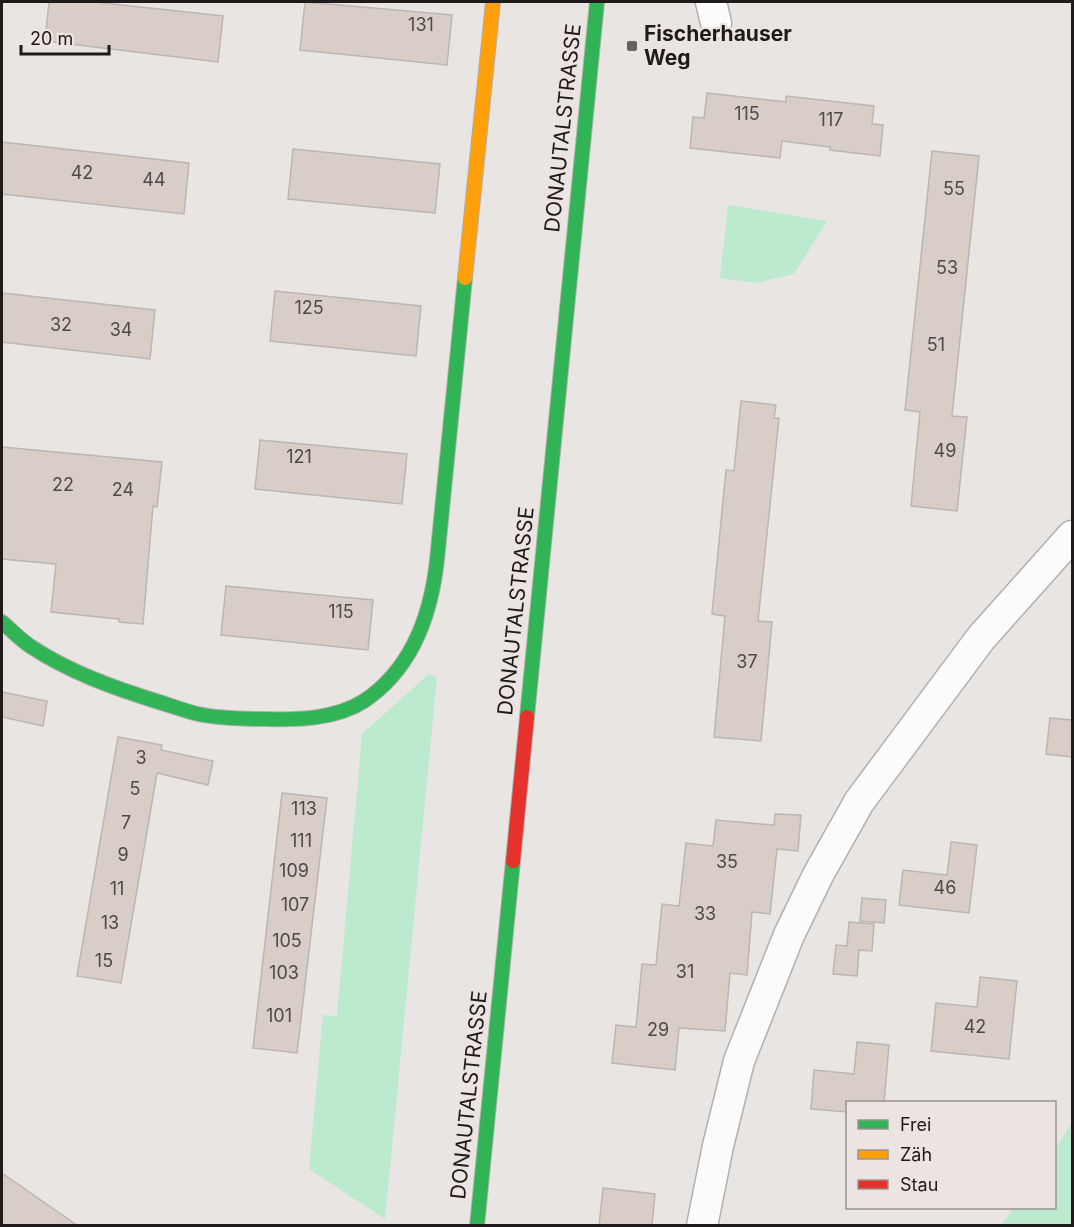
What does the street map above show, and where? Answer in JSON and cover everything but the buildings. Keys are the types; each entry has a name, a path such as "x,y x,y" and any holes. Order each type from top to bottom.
{"main road":[{"path":"2,622 29,645 79,673 126,692 198,714 296,719 325,714 354,706 372,695 389,678 406,656 423,625 431,599 438,560 493,2"},
{"name":"DONAUTALSTRASSE","path":"477,1226 597,2"}],"street":[{"path":"702,1226 718,1146 739,1061 789,935 818,875 859,802 981,638 1072,536"}],"green space":[{"path":"728,205 827,221 794,274 755,283 720,278"},
{"path":"429,674 437,677 385,1219 309,1169 323,1015 337,1016 362,734"},
{"path":"1072,1123 1072,1225 1001,1225 1013,1209 1056,1209 1056,1147"}],"traffic: fast":[{"path":"527,717 597,2"},
{"path":"2,622 30,646 76,671 125,691 198,714 278,719 317,717 341,712 364,701 381,688 407,657 430,601 437,560 465,278"},
{"path":"477,1226 513,861"}],"traffic: slow":[{"path":"465,278 493,2"}],"traffic: jam":[{"path":"513,861 527,717"}],"place":[{"name":"Fischerhauser Weg","path":"632,46"}]}
